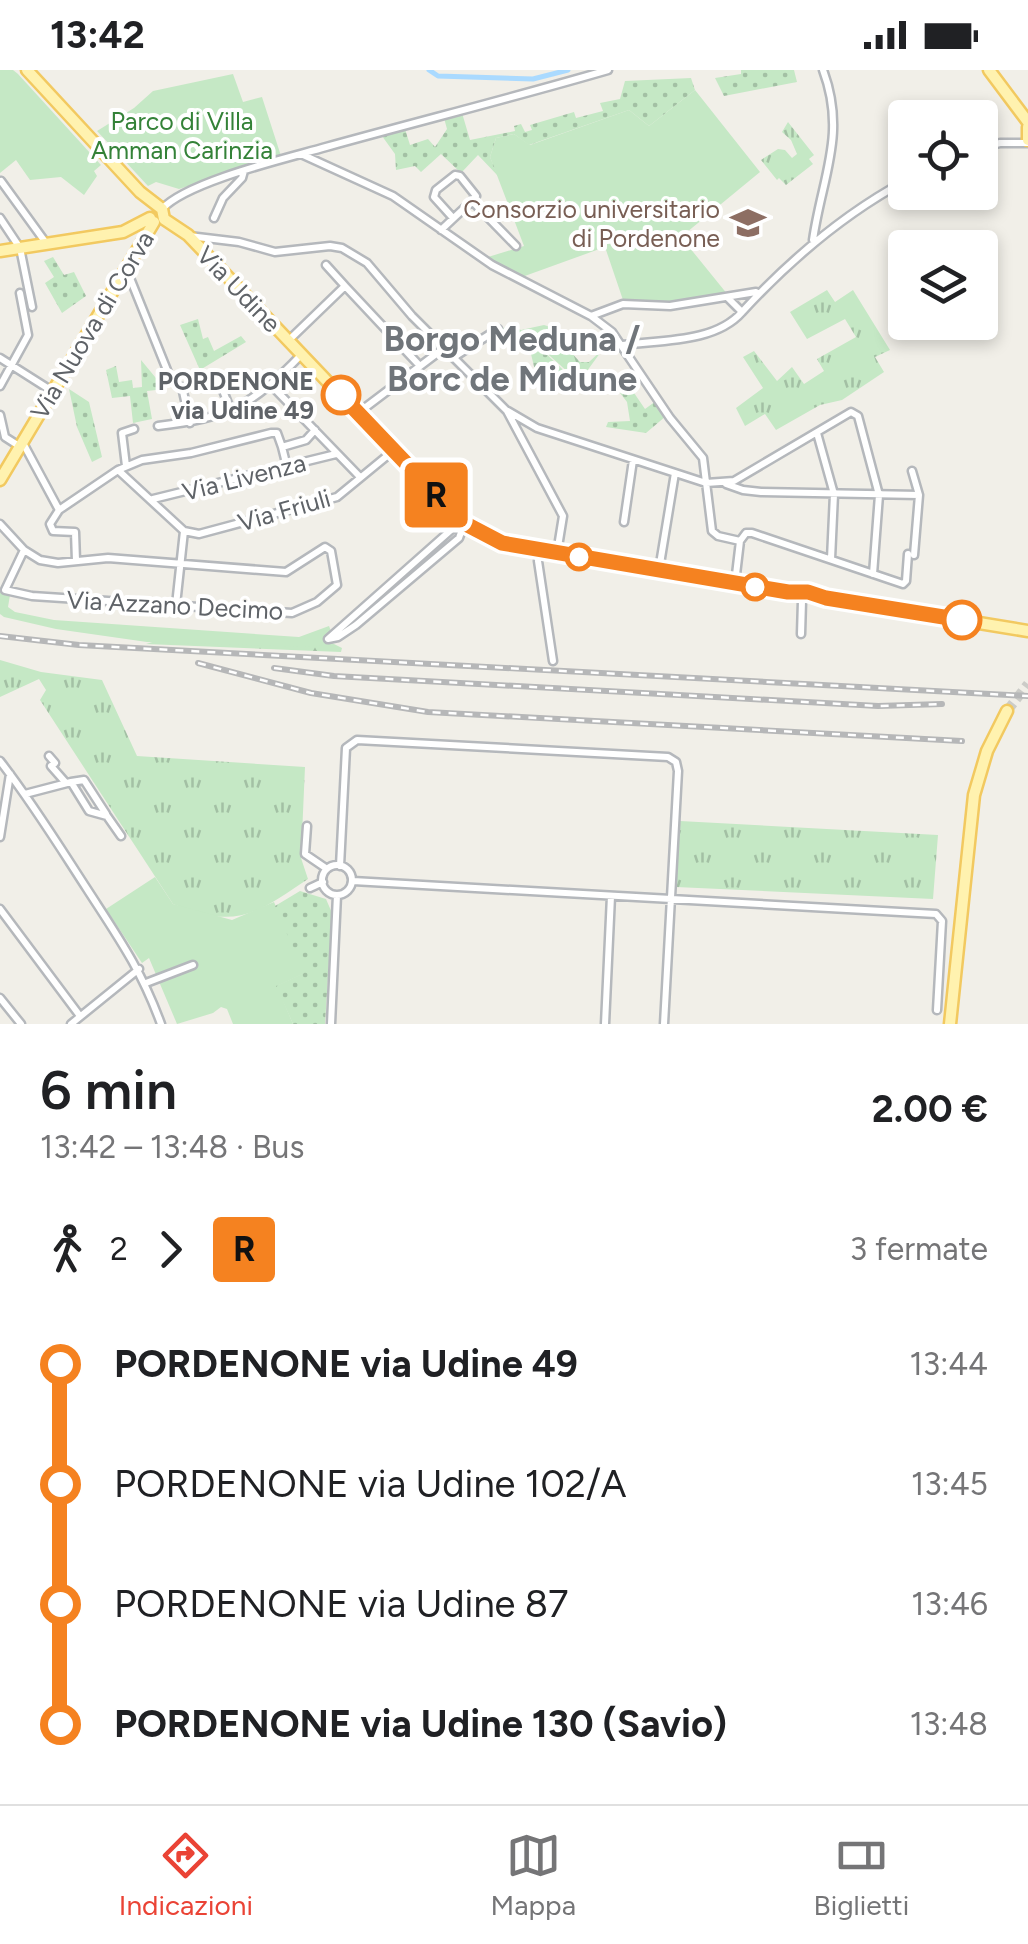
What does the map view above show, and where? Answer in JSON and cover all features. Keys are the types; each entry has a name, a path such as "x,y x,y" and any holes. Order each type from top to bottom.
{"main road":[{"path":"0,251 123,232 156,214 27,70"},
{"path":"989,70 1028,113"},
{"path":"1012,98 1028,126 1028,142"},
{"name":"Via Udine","path":"156,214 188,236 446,507 484,536 502,543 788,592 806,600 826,598 1028,631"},
{"name":"Via Nuova di Corva","path":"0,480 156,214"},
{"path":"950,1024 974,795 987,751 1008,710"}],"street":[{"path":"156,214 169,202 244,170 608,70"},
{"path":"813,241 833,151 834,120 823,70"},
{"path":"1008,142 1028,126"},
{"path":"998,144 1028,142"},
{"path":"302,154 378,186 492,265 591,316 623,345 670,418 703,458 712,531 740,541"},
{"path":"214,218 244,170"},
{"path":"441,230 476,196 460,176 452,176 436,190 435,199 453,218"},
{"path":"0,181 46,244"},
{"path":"623,345 696,336 724,326 813,241 888,192"},
{"path":"472,201 516,246"},
{"path":"0,218 20,248 32,307"},
{"path":"188,236 239,242 276,252 330,246 350,250 367,263 383,285 507,411 537,428 706,484 725,483 743,490 919,495"},
{"path":"326,265 420,366"},
{"path":"126,266 168,375"},
{"path":"288,340 345,286"},
{"path":"591,316 623,304 670,306 758,291"},
{"path":"0,386 28,335 20,293"},
{"path":"728,298 742,312"},
{"path":"454,357 498,329"},
{"path":"358,413 444,348"},
{"path":"158,426 231,411 272,386 302,354"},
{"path":"0,358 52,391"},
{"path":"220,383 231,411"},
{"path":"272,386 360,478"},
{"path":"182,387 190,422"},
{"path":"507,411 563,516 557,553"},
{"path":"725,483 851,412 858,416 879,495 873,574"},
{"path":"0,415 5,437 21,444 58,510"},
{"path":"134,429 122,432 122,468 184,531 176,605"},
{"path":"282,447 306,440 315,430"},
{"path":"76,562 75,532 51,530 50,524 58,510 122,468 277,433 287,466"},
{"path":"817,433 834,494 831,559"},
{"name":"Via Friuli","path":"184,531 200,534 330,500 393,451"},
{"name":"Via Livenza","path":"152,500 336,454"},
{"path":"624,522 634,460"},
{"path":"735,583 740,541 752,532 906,583 919,495 912,471"},
{"path":"660,570 675,474"},
{"path":"446,507 446,536"},
{"path":"463,523 452,526 446,536 372,607 343,635 328,639 372,607 454,540 462,533 463,523"},
{"path":"0,524 24,550 40,560 179,562"},
{"path":"454,540 484,536"},
{"name":"Via Azzano Decimo","path":"24,550 3,589 32,596 292,613 317,602 337,585 331,551 325,547 286,572 179,562"},
{"path":"540,550 538,561 554,661"},
{"path":"801,634 806,600"},
{"path":"340,866 346,748 357,740 668,757 676,762 678,770 664,1024"},
{"path":"49,756 55,763 52,766 89,811 107,816"},
{"path":"1,763 26,794 139,969 160,1024"},
{"path":"0,836 10,774"},
{"path":"26,794 84,780 122,836"},
{"path":"306,826 305,854 328,869 340,866 349,870 352,880 346,892 337,895 328,891 323,882"},
{"path":"310,888 323,882 328,869"},
{"path":"352,880 936,914 942,921 937,1010"},
{"path":"330,1024 337,895"},
{"path":"605,1024 612,896"},
{"path":"0,910 80,1016"},
{"path":"146,983 192,964"},
{"path":"71,1024 139,969"},
{"path":"0,998 22,1024"}],"green space":[{"path":"0,70 18,74 101,165 94,171 97,176 84,195 61,177 30,180 16,160 0,173"},
{"path":"741,70 794,70 797,82 724,96 715,78 741,74"},
{"name":"Parco di Villa Amman Carinzia","path":"233,74 243,102 262,97 281,156 179,189 156,182 148,186 97,131 153,91"},
{"path":"691,78 695,90 649,126 629,110 529,145 514,134 496,138 490,157 498,176 478,155 461,173 441,154 421,172 415,166 396,170 395,154 382,136 405,129 410,145 428,139 435,147 447,129 444,118 462,113 470,140 515,131 514,126 521,124 525,132 532,130 530,125 574,112 576,118 603,111 600,103 620,99 625,81"},
{"path":"695,90 760,172 681,237 728,295 664,302 623,300 605,247 522,277 488,257 524,246 490,157 496,138 514,134 530,145 629,110 649,126"},
{"path":"788,122 814,155 809,159 813,164 786,185 761,160 778,149 792,158 797,154 782,132"},
{"path":"53,257 64,275 74,272 86,296 62,313 45,283 54,277 44,261"},
{"path":"827,290 835,302 853,290 890,350 875,357 884,372 842,400 820,405 776,430 765,414 745,426 736,408 763,388 743,357 754,351 777,381 792,367 804,384 824,371 817,359 856,337 845,319 807,339 790,312"},
{"path":"198,319 203,339 208,337 214,351 241,336 246,342 200,370 180,325"},
{"path":"544,325 557,329 555,335 580,362 589,362 603,349 579,382 521,330"},
{"path":"512,326 577,383 573,390 563,389 562,377 537,379 531,354 522,342 515,344 509,337 497,344 494,339 504,332 503,328"},
{"path":"141,360 165,389 147,391 152,419 133,423 130,396 112,398 106,370 116,366 119,382 132,380 133,388 142,387"},
{"path":"630,387 645,409 656,401 666,416 646,433 606,427 608,422 630,421 627,402 617,389 622,393"},
{"path":"69,389 89,402 102,457 92,462 77,427"},
{"path":"0,592 10,595 8,607 15,612 54,620 299,637 329,626 335,642 313,647 147,642 56,629 4,617 0,614"},
{"path":"159,640 306,646 330,642 342,648 341,652 146,644"},
{"path":"0,660 41,672 102,680 137,756 305,767 301,858 308,879 259,909 230,917 173,904 40,700 46,690 39,679 0,697"},
{"path":"680,821 938,835 933,899 676,887"},
{"path":"155,877 173,904 232,920 274,902 305,973 277,986 293,1024 233,1024 227,1009 221,1007 177,1024 149,958 142,963 106,909"},
{"path":"300,891 326,899 332,913 325,1024 293,1024 276,986 304,973 275,906"}],"waterway":[{"path":"429,70 438,76 533,79 568,70"}],"tunnel":[{"path":"1007,711 1028,684"}],"railway":[{"path":"0,636 79,645 1028,696"},
{"path":"198,663 311,693 428,712 962,741"},
{"path":"274,668 334,676 878,706 942,704"}],"bus line":[{"name":"R","path":"341,395 462,522 502,543 962,620"}],"place":[{"name":"Consorzio universitario di Pordenone","path":"748,223"},
{"name":"PORDENONE via Udine 49","path":"341,395"}],"district":[{"name":"Borgo Meduna / Borc de Midune","path":"512,359"}]}
